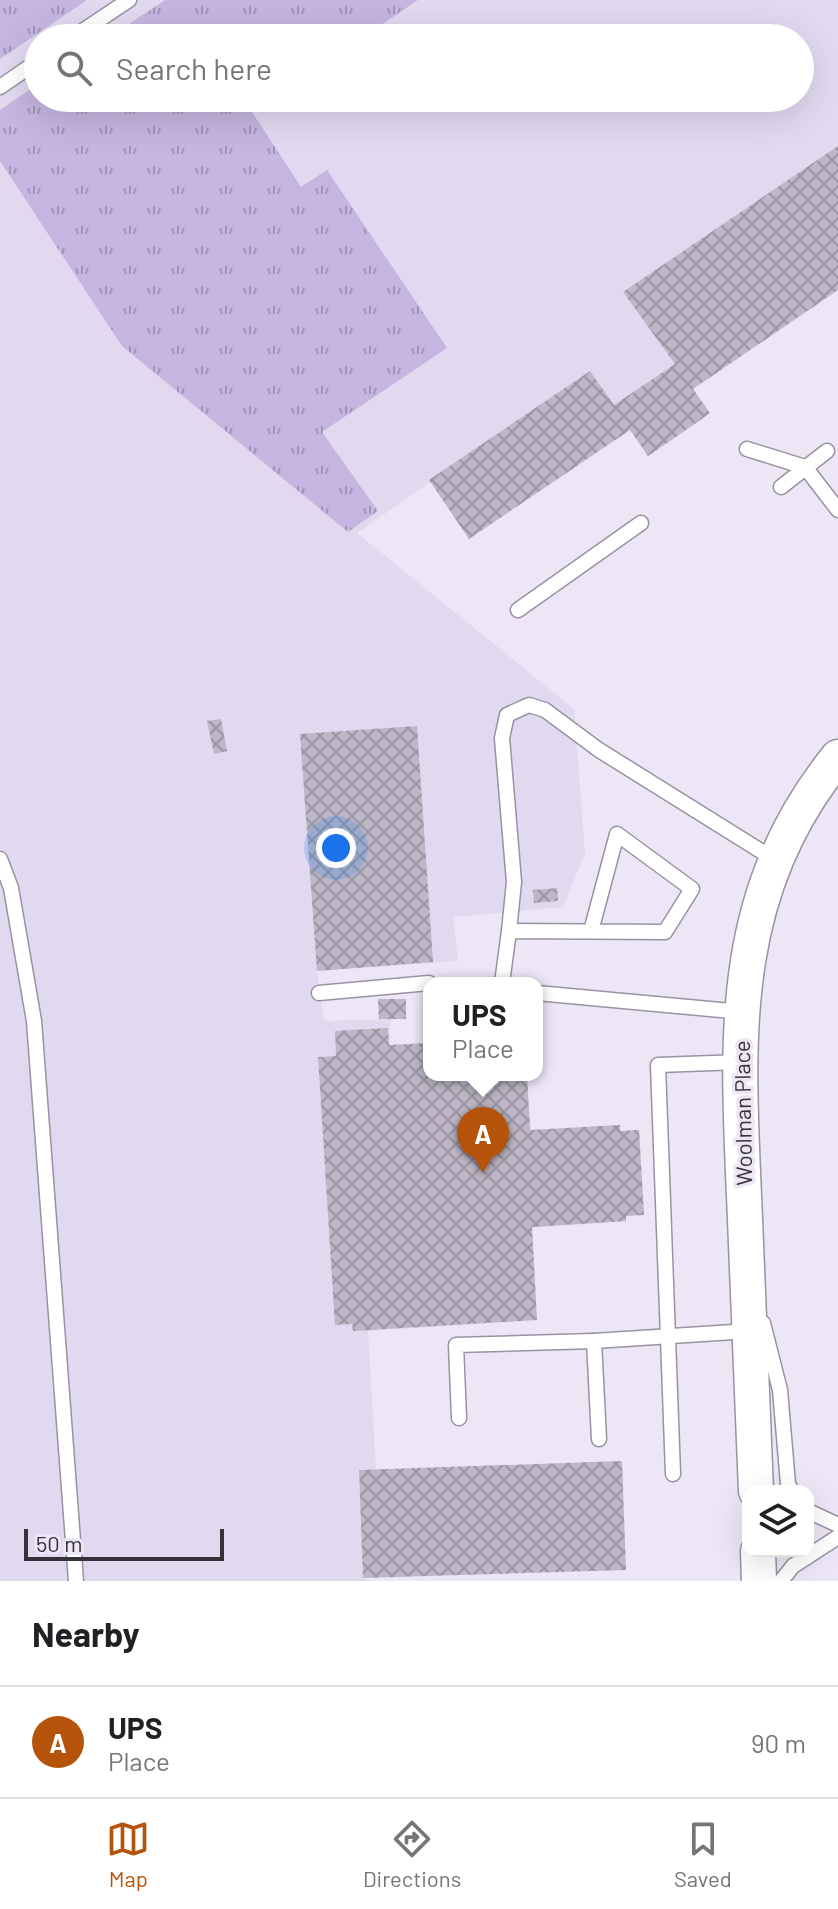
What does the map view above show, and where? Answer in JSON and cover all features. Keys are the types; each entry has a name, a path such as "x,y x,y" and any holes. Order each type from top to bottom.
{"street":[{"name":"Woolman Place","path":"756,1485 741,1062 746,960 777,861 805,803 838,757"},
{"path":"758,1557 759,1581"}],"lane":[{"path":"93,24 129,0"},
{"path":"0,87 24,71"},
{"path":"747,449 805,467 838,510"},
{"path":"781,487 827,451"},
{"path":"518,610 641,523"},
{"path":"503,977 514,882 502,738 507,715 529,705 545,710 599,750 777,861"},
{"path":"509,931 665,932 692,889 617,834 591,931"},
{"path":"0,859 11,888 34,1021 76,1581"},
{"path":"319,993 423,984"},
{"path":"543,994 742,1012"},
{"path":"673,1474 658,1065 741,1062"},
{"path":"747,1259 780,1390 789,1485"},
{"path":"459,1418 456,1345 594,1341 750,1331"},
{"path":"594,1341 599,1439"},
{"path":"814,1514 838,1525"},
{"path":"781,1581 793,1566 838,1537"}],"shaded area":[{"path":"0,0 838,0 838,146 623,292 675,364 614,405 590,371 357,533 574,709 585,853 563,907 453,917 458,961 317,971 324,1021 392,1019 390,1045 423,1043 423,1081 527,1081 531,1130 620,1125 621,1131 639,1130 644,1215 626,1216 626,1221 532,1228 537,1320 368,1331 376,1469 359,1470 363,1578 370,1581 0,1581"}],"green space":[{"path":"0,0 87,0 52,24 24,24 24,43 0,59"},
{"path":"165,0 418,0 383,24 129,24"},
{"path":"24,94 24,112 252,112 301,187 327,170 447,348 322,432 378,511 348,532 122,346 0,161 0,110"}],"building":[{"path":"838,146 838,290 693,389 710,413 648,456 630,430 469,539 429,480 590,371 614,405 675,364 623,292"},
{"path":"221,719 227,751 214,754 207,721"},
{"path":"417,726 433,962 317,971 300,734"},
{"path":"557,888 558,901 534,903 533,890"},
{"path":"378,999 406,999 406,1019 379,1019"},
{"path":"388,1028 389,1045 423,1043 423,1081 527,1081 530,1130 620,1125 620,1131 639,1130 644,1215 626,1216 626,1221 532,1227 537,1320 353,1331 352,1324 335,1325 318,1057 336,1056 335,1031"},
{"path":"622,1461 626,1570 363,1578 359,1470"}],"place":[{"name":"UPS","path":"483,1173"}]}
